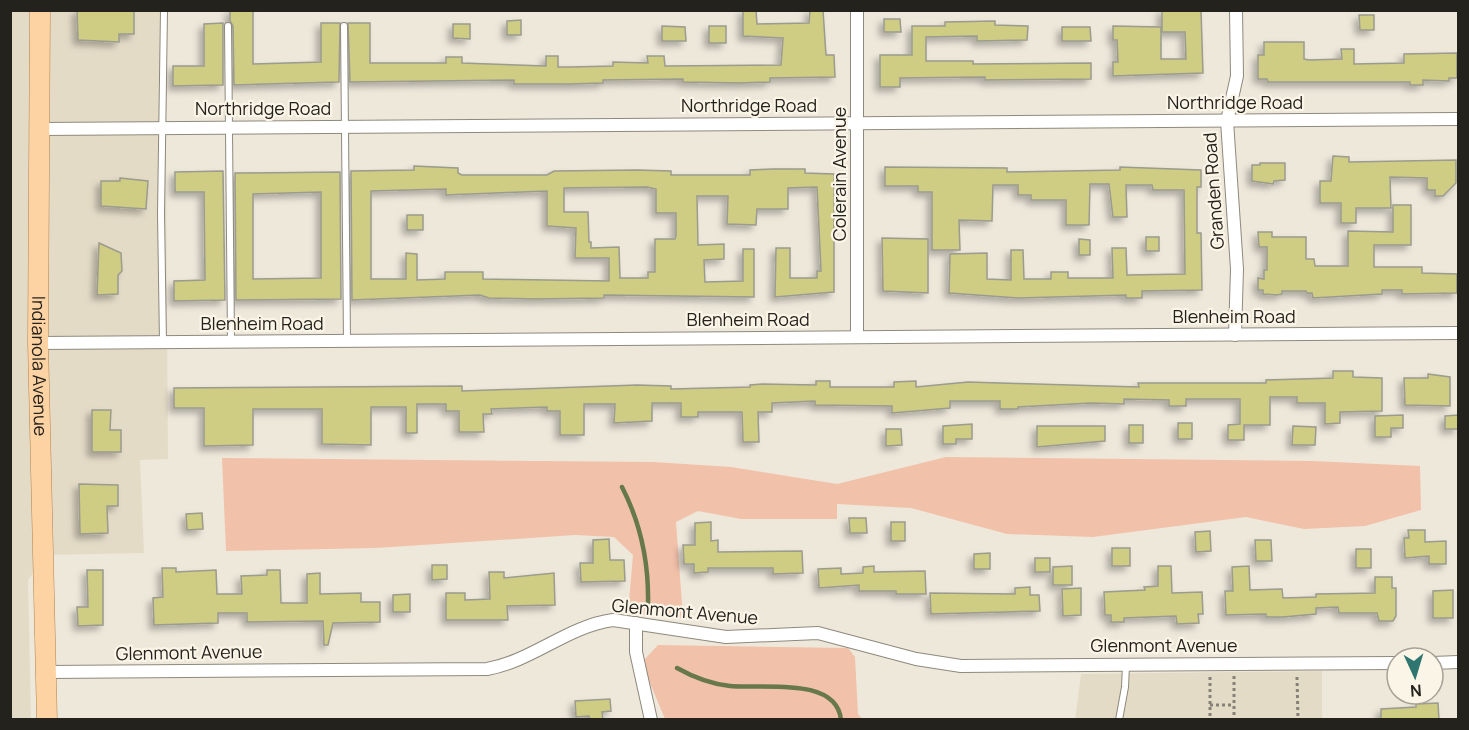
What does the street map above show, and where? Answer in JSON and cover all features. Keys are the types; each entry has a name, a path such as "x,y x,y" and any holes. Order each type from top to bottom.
{"main road":[{"name":"Indianola Avenue","path":"40,10 38,343 47,720"}],"street":[{"name":"Colerain Avenue","path":"857,10 857,337"},
{"name":"Granden Road","path":"1235,335 1237,269 1227,121 1237,76 1236,10"},
{"name":"Northridge Road","path":"40,129 1458,119"},
{"name":"Blenheim Road","path":"38,343 1458,333"},
{"name":"Glenmont Avenue","path":"46,672 487,669 516,661 606,621 636,622 726,637 818,633 938,664 1385,663"},
{"path":"636,622 636,652 651,720"}],"lane":[{"path":"163,342 164,10"},
{"path":"228,26 231,342"},
{"path":"345,26 347,341"},
{"path":"1119,720 1125,687 1126,664"}],"path":[{"path":"1209,664 1210,720"},
{"path":"1233,664 1234,720"},
{"path":"1297,677 1298,720"},
{"path":"1210,705 1234,705"}],"shaded area":[{"path":"10,11 165,11 168,459 140,460 144,553 46,555 28,580 31,720 10,719"},
{"path":"946,457 1313,461 1420,466 1421,510 1365,526 1304,529 1246,517 1093,537 1007,534 911,508 837,504 837,519 741,519 698,511 676,522 683,618 628,613 633,555 614,537 575,535 376,548 226,551 222,458 654,462 731,467 837,484"},
{"path":"658,645 848,648 855,657 858,714 862,719 665,719 645,671 645,659"},
{"path":"1322,671 1322,719 1075,720 1081,674"}],"building":[{"path":"77,10 134,10 134,34 119,34 119,42 78,40"},
{"path":"230,10 253,10 253,64 321,62 321,23 340,23 339,82 234,85 233,26 230,21"},
{"path":"743,10 756,10 757,24 809,23 810,10 823,10 826,55 834,55 835,77 770,78 770,82 738,83 683,82 683,79 603,80 603,83 570,84 514,84 514,80 350,82 348,23 370,23 370,63 446,63 446,57 462,57 462,63 546,66 546,56 558,56 558,67 613,66 613,62 648,63 647,56 664,56 665,66 781,65 783,38 743,36"},
{"path":"1162,10 1201,10 1203,73 1113,76 1113,62 1118,62 1117,40 1113,40 1113,26 1161,27 1161,59 1186,59 1185,32 1162,32"},
{"path":"1359,15 1374,15 1374,30 1360,30"},
{"path":"884,19 900,19 901,32 884,32"},
{"path":"521,20 521,35 507,35 507,21"},
{"path":"995,21 995,25 1028,26 1027,40 977,41 977,36 926,37 926,61 973,61 973,64 1091,63 1091,79 900,78 900,87 880,87 880,55 912,55 912,26 945,26 945,22"},
{"path":"223,23 223,85 173,86 173,66 204,66 204,24"},
{"path":"453,24 470,24 470,39 453,38"},
{"path":"662,26 685,27 686,41 662,41"},
{"path":"709,26 726,26 726,43 709,43"},
{"path":"1062,27 1090,27 1091,41 1062,41"},
{"path":"1264,42 1304,42 1304,59 1309,60 1342,59 1341,49 1354,49 1354,64 1404,63 1404,54 1457,53 1457,78 1449,78 1449,81 1423,80 1423,85 1410,85 1410,82 1268,82 1267,79 1258,79 1258,55 1264,55"},
{"path":"1333,156 1349,157 1349,162 1456,160 1456,183 1443,196 1435,196 1435,190 1427,190 1427,178 1390,177 1391,208 1356,208 1356,223 1341,223 1341,203 1320,203 1320,181 1331,181"},
{"path":"1260,163 1285,163 1285,180 1274,181 1273,184 1252,181 1252,165 1260,165"},
{"path":"414,166 458,168 458,173 462,175 547,175 554,171 637,170 671,171 671,175 750,175 750,170 805,169 805,173 834,174 834,292 775,297 776,248 790,248 790,278 817,278 817,271 821,271 817,187 788,188 788,209 757,209 756,225 727,224 728,196 697,196 698,245 724,244 724,259 704,260 705,282 743,281 743,249 754,249 754,297 604,295 604,298 536,299 489,298 480,295 352,300 351,171 414,170","holes":["647,187 656,189 656,213 676,213 676,236 675,239 655,239 655,272 648,272 648,278 620,278 619,247 591,248 588,212 564,212 564,188","446,189 446,195 547,191 547,226 576,228 575,258 609,258 609,281 483,279 483,272 445,272 445,279 417,280 417,254 406,253 406,279 371,279 371,191"]},
{"path":"885,167 1007,168 1007,172 1120,170 1120,167 1201,170 1201,187 1197,187 1197,233 1201,233 1202,290 1142,291 1142,298 1126,298 1126,295 1018,298 949,293 950,254 987,253 987,279 1011,280 1011,250 1023,250 1024,279 1051,279 1051,272 1068,272 1068,278 1113,278 1112,248 1126,248 1127,275 1185,274 1184,190 1153,190 1152,185 1126,185 1127,217 1113,217 1109,184 1090,184 1089,225 1066,225 1066,200 1031,200 1031,195 1018,195 1018,185 993,185 992,221 959,220 960,250 932,250 932,192 918,192 918,186 885,186"},
{"path":"223,171 225,300 174,301 174,281 205,280 204,192 175,192 175,172"},
{"path":"340,172 341,299 236,300 235,173","holes":["321,192 321,278 253,279 253,194"]},
{"path":"120,178 148,181 146,209 101,206 101,181 120,181"},
{"path":"1393,205 1411,205 1411,245 1374,245 1374,267 1422,267 1422,273 1457,274 1457,293 1402,294 1402,290 1382,290 1382,294 1313,298 1312,293 1306,291 1282,291 1282,294 1277,295 1263,294 1263,290 1258,290 1258,278 1264,279 1264,270 1267,270 1267,247 1259,247 1258,232 1272,232 1272,237 1306,237 1306,259 1314,259 1315,266 1348,266 1348,231 1393,232"},
{"path":"407,215 423,215 423,230 407,230"},
{"path":"1146,237 1159,237 1159,251 1146,251"},
{"path":"882,238 928,239 928,293 883,291"},
{"path":"1079,239 1090,240 1090,255 1079,255"},
{"path":"99,243 121,253 122,271 118,275 118,294 97,295"},
{"path":"1333,371 1353,371 1353,377 1382,378 1382,411 1340,412 1340,423 1325,424 1325,403 1297,403 1297,397 1270,397 1270,425 1244,425 1244,440 1228,440 1228,425 1240,424 1240,399 1186,399 1186,406 1169,406 1169,400 1124,399 1124,404 1091,403 1018,407 1018,409 1000,409 1000,401 950,401 950,408 892,413 892,406 815,405 815,401 772,403 772,412 758,412 759,442 743,442 742,412 698,412 698,417 681,417 681,403 652,403 652,421 614,423 615,404 584,404 584,435 560,435 560,411 547,411 547,407 491,409 492,414 483,414 484,432 459,432 459,411 446,411 446,404 417,404 417,433 406,433 406,407 371,407 371,445 322,444 322,409 253,409 253,445 204,446 204,408 174,408 174,388 462,386 462,391 637,385 671,386 671,389 750,387 750,385 762,384 816,385 816,381 830,381 830,387 894,387 894,382 916,381 916,387 968,382 1139,387 1138,383 1266,383 1266,380 1333,378"},
{"path":"1428,374 1450,377 1450,406 1405,405 1404,378 1428,378"},
{"path":"92,410 111,410 110,430 121,430 121,452 92,452"},
{"path":"1403,415 1403,428 1391,428 1391,437 1375,437 1375,416"},
{"path":"1458,415 1458,429 1445,429 1445,416"},
{"path":"1178,423 1192,423 1192,439 1178,439"},
{"path":"972,424 972,439 956,439 956,444 943,444 943,426"},
{"path":"1129,425 1143,425 1143,443 1129,443"},
{"path":"1037,426 1105,426 1105,441 1037,447"},
{"path":"1293,426 1316,427 1315,445 1292,445"},
{"path":"886,429 901,429 902,445 886,446"},
{"path":"79,484 118,485 118,506 107,506 108,533 80,534"},
{"path":"202,513 203,529 187,530 186,514"},
{"path":"849,518 866,518 867,533 850,533"},
{"path":"711,522 711,541 718,540 718,552 802,551 803,573 773,574 773,568 708,568 708,572 694,573 694,564 684,564 683,545 695,545 695,523"},
{"path":"891,522 905,522 905,541 891,541"},
{"path":"1408,530 1425,530 1425,542 1446,541 1446,564 1429,564 1429,556 1405,558 1404,538 1409,538"},
{"path":"1210,531 1211,551 1196,552 1195,532"},
{"path":"609,539 610,560 624,560 625,581 581,582 580,563 593,563 593,540"},
{"path":"1255,540 1271,540 1272,561 1256,561"},
{"path":"1112,548 1130,548 1130,566 1112,566"},
{"path":"1356,549 1371,549 1371,568 1356,568"},
{"path":"990,553 990,569 974,569 974,554"},
{"path":"1035,558 1050,558 1050,572 1035,572"},
{"path":"432,565 447,565 447,579 432,580"},
{"path":"874,566 874,572 925,571 926,594 859,591 859,585 819,588 818,569 841,568 841,574 863,573 863,567"},
{"path":"1072,566 1072,585 1053,585 1053,567"},
{"path":"1158,566 1171,566 1172,593 1202,592 1203,614 1198,614 1199,623 1177,624 1176,616 1124,618 1124,622 1111,622 1111,615 1105,615 1104,592 1145,590 1144,587 1158,586"},
{"path":"1249,566 1250,590 1282,589 1283,598 1316,597 1316,594 1375,593 1375,577 1392,577 1392,588 1396,588 1396,616 1393,621 1379,621 1377,613 1339,613 1338,607 1316,608 1316,614 1283,617 1266,617 1266,614 1226,615 1225,591 1233,591 1232,567"},
{"path":"162,568 176,568 176,572 216,570 217,594 242,594 241,576 267,575 267,570 280,570 281,603 307,603 307,574 320,573 320,594 361,593 361,602 380,602 380,622 333,623 328,645 324,645 323,621 247,622 247,613 218,613 218,623 154,625 153,598 163,597"},
{"path":"87,570 103,570 103,625 78,626 77,607 88,607"},
{"path":"489,572 504,572 504,578 554,573 555,605 507,606 508,620 446,620 446,593 465,593 465,600 490,599"},
{"path":"1030,587 1030,595 1039,595 1040,611 931,614 930,593 1015,594 1015,588"},
{"path":"1081,588 1081,615 1063,616 1062,589"},
{"path":"1453,590 1453,618 1433,618 1433,591"},
{"path":"410,594 410,612 393,612 393,595"},
{"path":"610,699 611,711 602,712 603,720 590,720 589,716 576,717 575,701"},
{"path":"1438,706 1439,720 1381,720 1381,709"}],"waterway":[{"path":"622,487 639,530 647,574 648,605"},
{"path":"677,668 702,680 723,685 778,686 813,691 826,697 836,706 841,720"}]}
